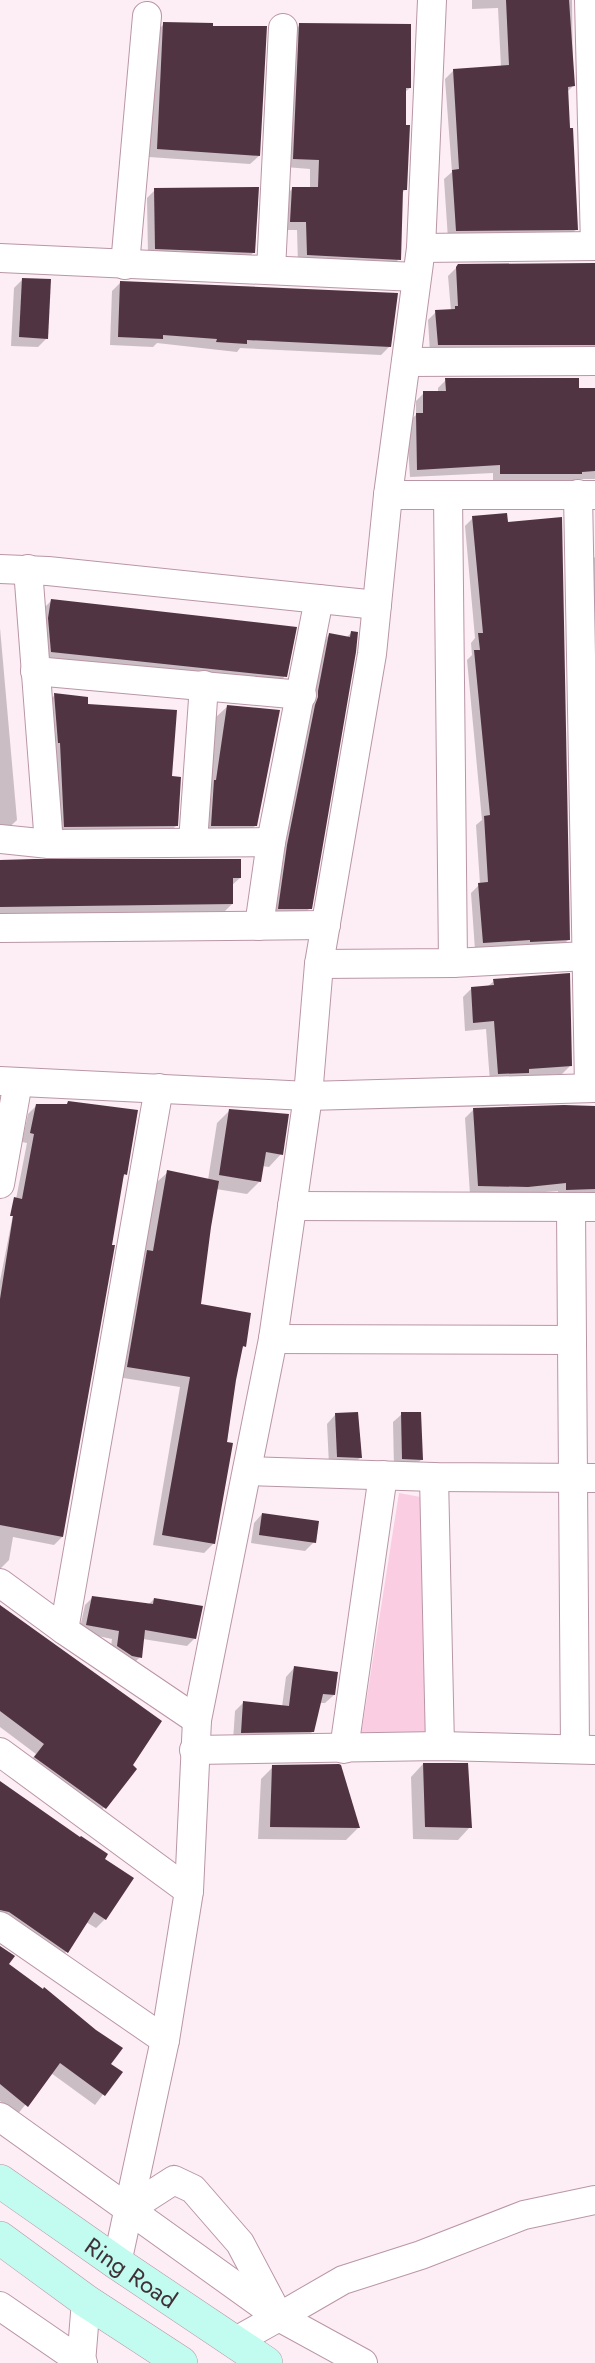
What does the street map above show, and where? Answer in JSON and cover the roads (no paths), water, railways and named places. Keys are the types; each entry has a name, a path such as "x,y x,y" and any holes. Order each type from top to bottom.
{"main road":[{"name":"Ring Road","path":"0,2181 117,2263 228,2352 266,2363"},
{"name":"Ring Road","path":"0,2238 86,2301 181,2363"}],"street":[{"path":"117,2263 165,2040 189,1891 197,1720 273,1339 308,1096 319,964 372,654 387,495 421,249 432,0"},
{"path":"421,249 595,246 589,0"},
{"path":"125,265 147,16"},
{"path":"271,270 283,28"},
{"path":"0,258 416,277"},
{"path":"406,362 595,361"},
{"path":"0,1184 9,1081 308,1096 592,1088 587,956 586,495 387,495"},
{"path":"448,495 453,963"},
{"path":"0,569 28,569 377,605"},
{"path":"28,569 49,844"},
{"path":"259,926 271,843 302,695 319,599"},
{"path":"35,670 302,695"},
{"path":"193,842 204,685"},
{"path":"0,839 49,844 271,843"},
{"path":"0,928 326,925"},
{"path":"319,964 453,963 587,956"},
{"path":"64,1630 159,1088"},
{"path":"194,1750 440,1746 585,1750 584,1477 572,1340 583,1207 292,1206"},
{"path":"273,1339 572,1340"},
{"path":"247,1471 434,1477 584,1477"},
{"path":"344,1749 383,1475"},
{"path":"434,1477 440,1746"},
{"path":"0,1583 64,1630 197,1720"},
{"path":"0,1752 189,1891"},
{"path":"0,1926 165,2040"},
{"path":"0,2117 279,2317 363,2363"},
{"path":"129,2210 174,2180 193,2189 240,2243 279,2317"},
{"path":"228,2352 279,2317 343,2280 421,2255 524,2215 595,2200"},
{"path":"82,2363 86,2301"},
{"path":"0,2306 82,2363"}]}
